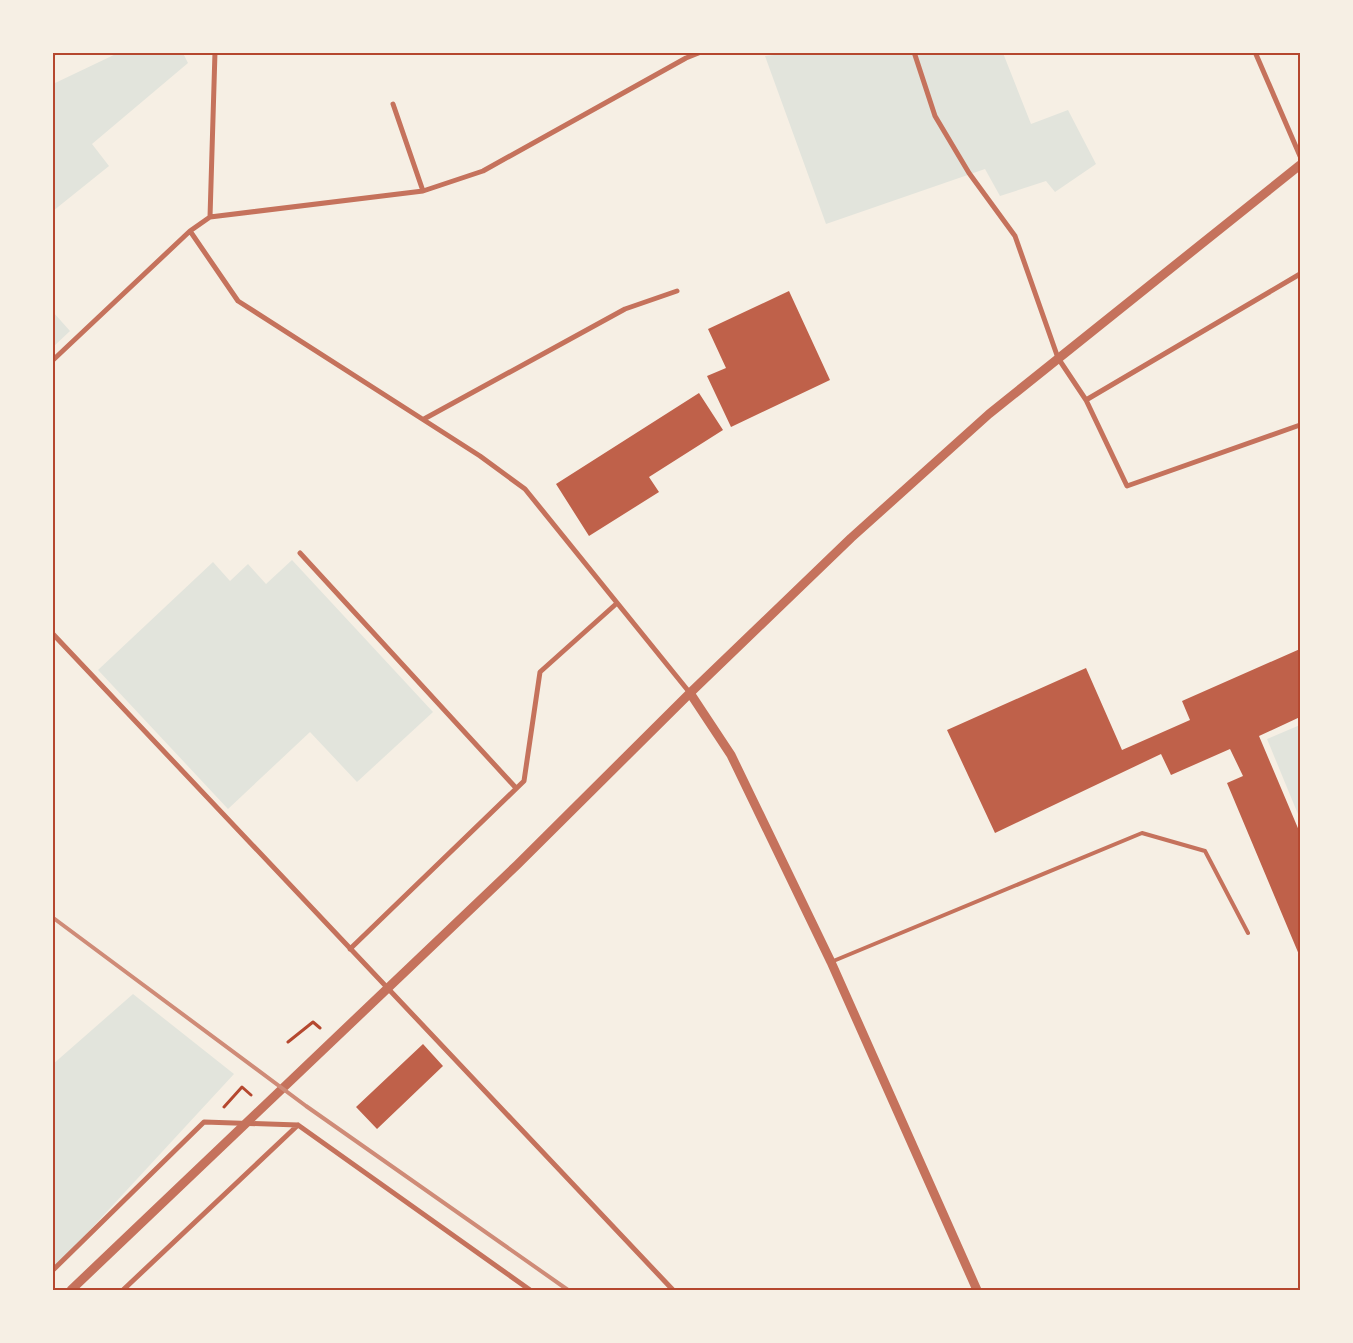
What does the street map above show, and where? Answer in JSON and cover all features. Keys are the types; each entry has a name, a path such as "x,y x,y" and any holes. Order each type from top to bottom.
{"street":[{"path":"210,217 216,52"},
{"path":"52,361 190,231 210,217 423,191 483,171 686,58 701,52"},
{"path":"914,52 935,116 969,173 1015,236 1058,358 1086,400 1126,486 1300,425"},
{"path":"1255,52 1300,156"},
{"path":"393,104 423,191"},
{"path":"71,1290 517,865 690,693 851,538 989,414 1300,165"},
{"path":"190,231 238,301 424,419 525,489 616,604 690,693 731,755 831,962 977,1290"},
{"path":"1086,400 1300,274"},
{"path":"424,419 625,309 677,291"},
{"path":"300,553 516,788"},
{"path":"350,949 524,780 540,672 616,604"},
{"path":"52,633 673,1290"},
{"path":"52,1271 204,1122 298,1125 530,1290"},
{"path":"123,1290 298,1125"}],"lane":[{"path":"831,962 1142,833 1205,852 1248,933"}],"path":[{"path":"288,1042 314,1022 334,1040"},
{"path":"223,1108 242,1087 264,1107"}],"shaded area":[{"path":"802,52 1003,53 1031,124 1068,110 1096,164 1055,192 1046,181 1000,196 985,169 826,224 765,56"},
{"path":"118,53 183,53 188,63 92,144 109,166 53,211 53,84"},
{"path":"53,312 70,331 52,347"},
{"path":"292,560 433,712 357,782 310,732 228,809 98,670 213,562 230,581 248,564 266,584"},
{"path":"1300,725 1300,819 1267,739"},
{"path":"133,994 234,1074 53,1270 52,1065"}],"building":[{"path":"789,291 830,380 731,427 707,376 726,368 708,329"},
{"path":"699,393 723,430 649,477 659,492 589,536 556,484"},
{"path":"1300,649 1300,717 1259,736 1300,833 1300,957 1227,783 1243,776 1230,749 1171,775 1161,754 995,833 947,730 1086,668 1122,750 1190,720 1182,701"},
{"path":"423,1044 443,1066 377,1129 356,1107"}],"railway":[{"path":"52,917 306,1106 568,1290"}]}
